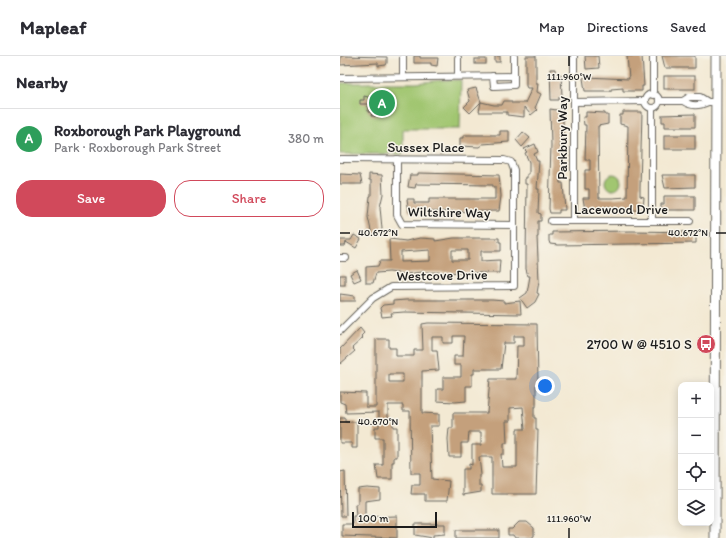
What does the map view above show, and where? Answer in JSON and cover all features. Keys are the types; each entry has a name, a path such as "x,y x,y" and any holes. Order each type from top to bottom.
{"main road":[{"path":"715,538 712,102 716,56"}],"street":[{"path":"402,56 403,77"},
{"path":"493,76 493,84 496,86 513,86 514,56"},
{"name":"Parkbury Way","path":"574,56 574,221"},
{"path":"653,56 653,94 659,101"},
{"path":"458,58 458,76"},
{"path":"340,78 514,76"},
{"path":"645,101 647,97 653,94"},
{"path":"574,102 645,101"},
{"path":"645,101 647,106 652,108 658,106 659,101"},
{"path":"659,101 683,101 689,105 700,106 712,102"},
{"path":"652,108 652,221"},
{"name":"Sussex Place","path":"340,159 504,160 511,162 514,170 514,225"},
{"name":"Wiltshire Way","path":"397,159 397,215 398,220 402,224 514,225"},
{"name":"Lacewood Drive","path":"552,221 690,221"},
{"name":"Westcove Drive","path":"340,331 373,298 391,287 514,286 514,225"}],"green space":[{"path":"442,80 461,80 460,129 403,129 403,154 340,154 340,83 416,83"},
{"path":"613,174 620,179 621,182 616,189 613,190 606,185 605,182 610,175"}],"building":[{"path":"341,56 387,57 387,63 386,65 378,66 378,63 340,65"},
{"path":"414,56 420,56 420,58 438,58 437,66 431,65 431,63 414,63"},
{"path":"495,56 500,56 500,62 495,62"},
{"path":"526,56 536,56 536,83 538,83 537,92 541,94 535,108 537,110 531,115 524,107 524,117 507,115 507,112 479,112 481,102 494,105 502,105 504,101 511,101 511,103 525,103 532,88 527,88 526,86"},
{"path":"585,56 598,56 599,68 586,69"},
{"path":"627,56 642,56 644,86 642,86 642,91 623,91 623,88 611,89 611,91 585,91 583,78 586,77 629,79"},
{"path":"662,56 695,56 695,68 665,68"},
{"path":"475,59 486,59 486,64 475,64"},
{"path":"550,69 555,69 555,74 561,74 562,97 559,97 559,100 551,100"},
{"path":"664,76 695,76 695,89 664,89"},
{"path":"476,88 481,102 470,113 464,107 470,101 467,90"},
{"path":"364,96 372,98 372,108 376,108 376,116 371,116 372,112 368,112 368,104 360,104 360,100 364,100"},
{"path":"550,109 563,111 563,138 560,138 560,147 563,147 563,174 560,174 560,183 563,183 565,210 559,210 559,213 550,213 549,209 551,145"},
{"path":"586,112 605,113 605,115 608,115 608,124 598,126 599,198 613,198 627,197 628,126 620,124 620,115 623,115 623,112 642,112 640,196 644,197 643,210 613,210 613,207 604,207 604,209 585,210 583,198 589,198 589,189 585,189 585,170 590,170 590,160 585,160 586,125 584,125 583,117 586,117"},
{"path":"695,114 695,127 665,127 665,122 662,122 662,115"},
{"path":"500,131 509,131 509,142 483,144 479,147 460,146 460,138 464,138 464,135 500,135"},
{"path":"523,132 530,138 522,147 516,140"},
{"path":"664,135 695,135 695,149 664,149"},
{"path":"535,144 538,152 534,154 537,161 539,161 537,189 539,189 538,213 541,214 541,221 538,221 537,237 539,281 537,293 539,294 535,302 527,308 520,298 527,293 530,276 528,276 526,269 527,184 525,184 525,178 527,178 527,174 529,174 529,162 525,153 527,152 524,149"},
{"path":"418,173 499,175 501,196 499,211 409,212 407,199 414,199 414,203 429,203 429,199 495,199 495,187 493,187 493,185 416,184 415,188 408,187 410,175 418,175"},
{"path":"340,174 360,175 362,184 340,184"},
{"path":"369,174 382,175 383,194 380,207 382,229 381,232 372,235 368,217 371,196 371,180 369,180"},
{"path":"662,175 695,175 695,187 665,188"},
{"path":"664,196 695,196 695,210 661,210 661,204 664,204"},
{"path":"552,232 694,232 694,234 696,234 696,243 558,245 550,244 549,241 549,235 552,235"},
{"path":"354,235 361,239 356,248 346,242 345,246 340,246 340,240 351,240"},
{"path":"420,238 435,239 435,241 454,238 499,238 499,242 501,242 501,251 481,251 481,261 500,260 499,273 421,272 406,274 389,272 376,273 373,283 366,283 366,267 378,266 380,261 390,261 389,239 406,241","holes":["430,250 430,261 401,262 401,252","452,250 468,250 468,260 452,260"]},
{"path":"357,270 361,279 354,282 350,274"},
{"path":"340,275 345,275 345,285 340,285"},
{"path":"340,294 355,296 355,301 340,301"},
{"path":"492,300 504,301 504,303 520,301 521,314 404,312 391,313 392,316 382,317 380,308 383,305 393,304 393,301"},
{"path":"422,324 537,324 538,385 536,385 536,407 534,407 536,430 538,430 536,494 492,494 492,457 479,457 481,475 479,475 479,486 481,486 481,492 463,495 463,469 469,469 469,464 472,465 472,445 481,445 481,432 469,432 468,443 461,443 461,457 449,457 449,428 453,428 453,413 487,413 490,379 516,379 517,346 524,346 524,336 514,336 514,343 504,343 501,369 474,369 474,374 472,374 472,386 466,386 466,401 455,402 437,401 437,389 443,389 443,377 461,377 461,365 454,365 454,356 463,356 464,336 453,336 453,343 443,343 443,337 432,337 432,350 437,350 439,370 422,371 422,413 439,414 439,426 430,426 432,479 449,481 447,501 425,501 425,494 411,494 412,485 420,485 420,473 411,473 410,411 403,411 403,405 388,405 388,419 393,419 393,427 397,427 397,457 394,457 394,462 392,462 392,479 378,479 376,465 383,465 383,438 375,438 375,427 379,427 379,412 346,413 345,404 340,402 340,392 366,393 366,407 376,407 376,339 389,339 389,348 396,348 396,356 414,356 414,350 423,350","holes":["389,374 403,374 403,382 389,382","523,407 525,429 517,429 517,467 502,467 501,454 504,454 504,443 507,443 506,421 510,421 510,408"]},
{"path":"360,328 364,333 361,336 363,338 352,348 355,351 340,364 340,349"},
{"path":"340,418 345,418 345,422 357,422 357,448 352,448 352,443 340,443"},
{"path":"345,471 346,516 341,516 340,472"},
{"path":"358,489 380,489 380,499 365,501 365,517 397,516 397,538 342,536 342,524 353,524 353,516 356,516 355,504 358,504"},
{"path":"519,522 527,522 534,528 534,536 531,538 515,538 513,535 508,535 508,529 512,529"},
{"path":"415,524 445,524 445,534 433,535 433,538 415,535"},
{"path":"456,530 499,530 499,538 456,538"}],"place":[{"name":"Roxborough Park Playground","path":"382,103"},
{"name":"2700 W @ 4510 S","path":"706,344"}]}
